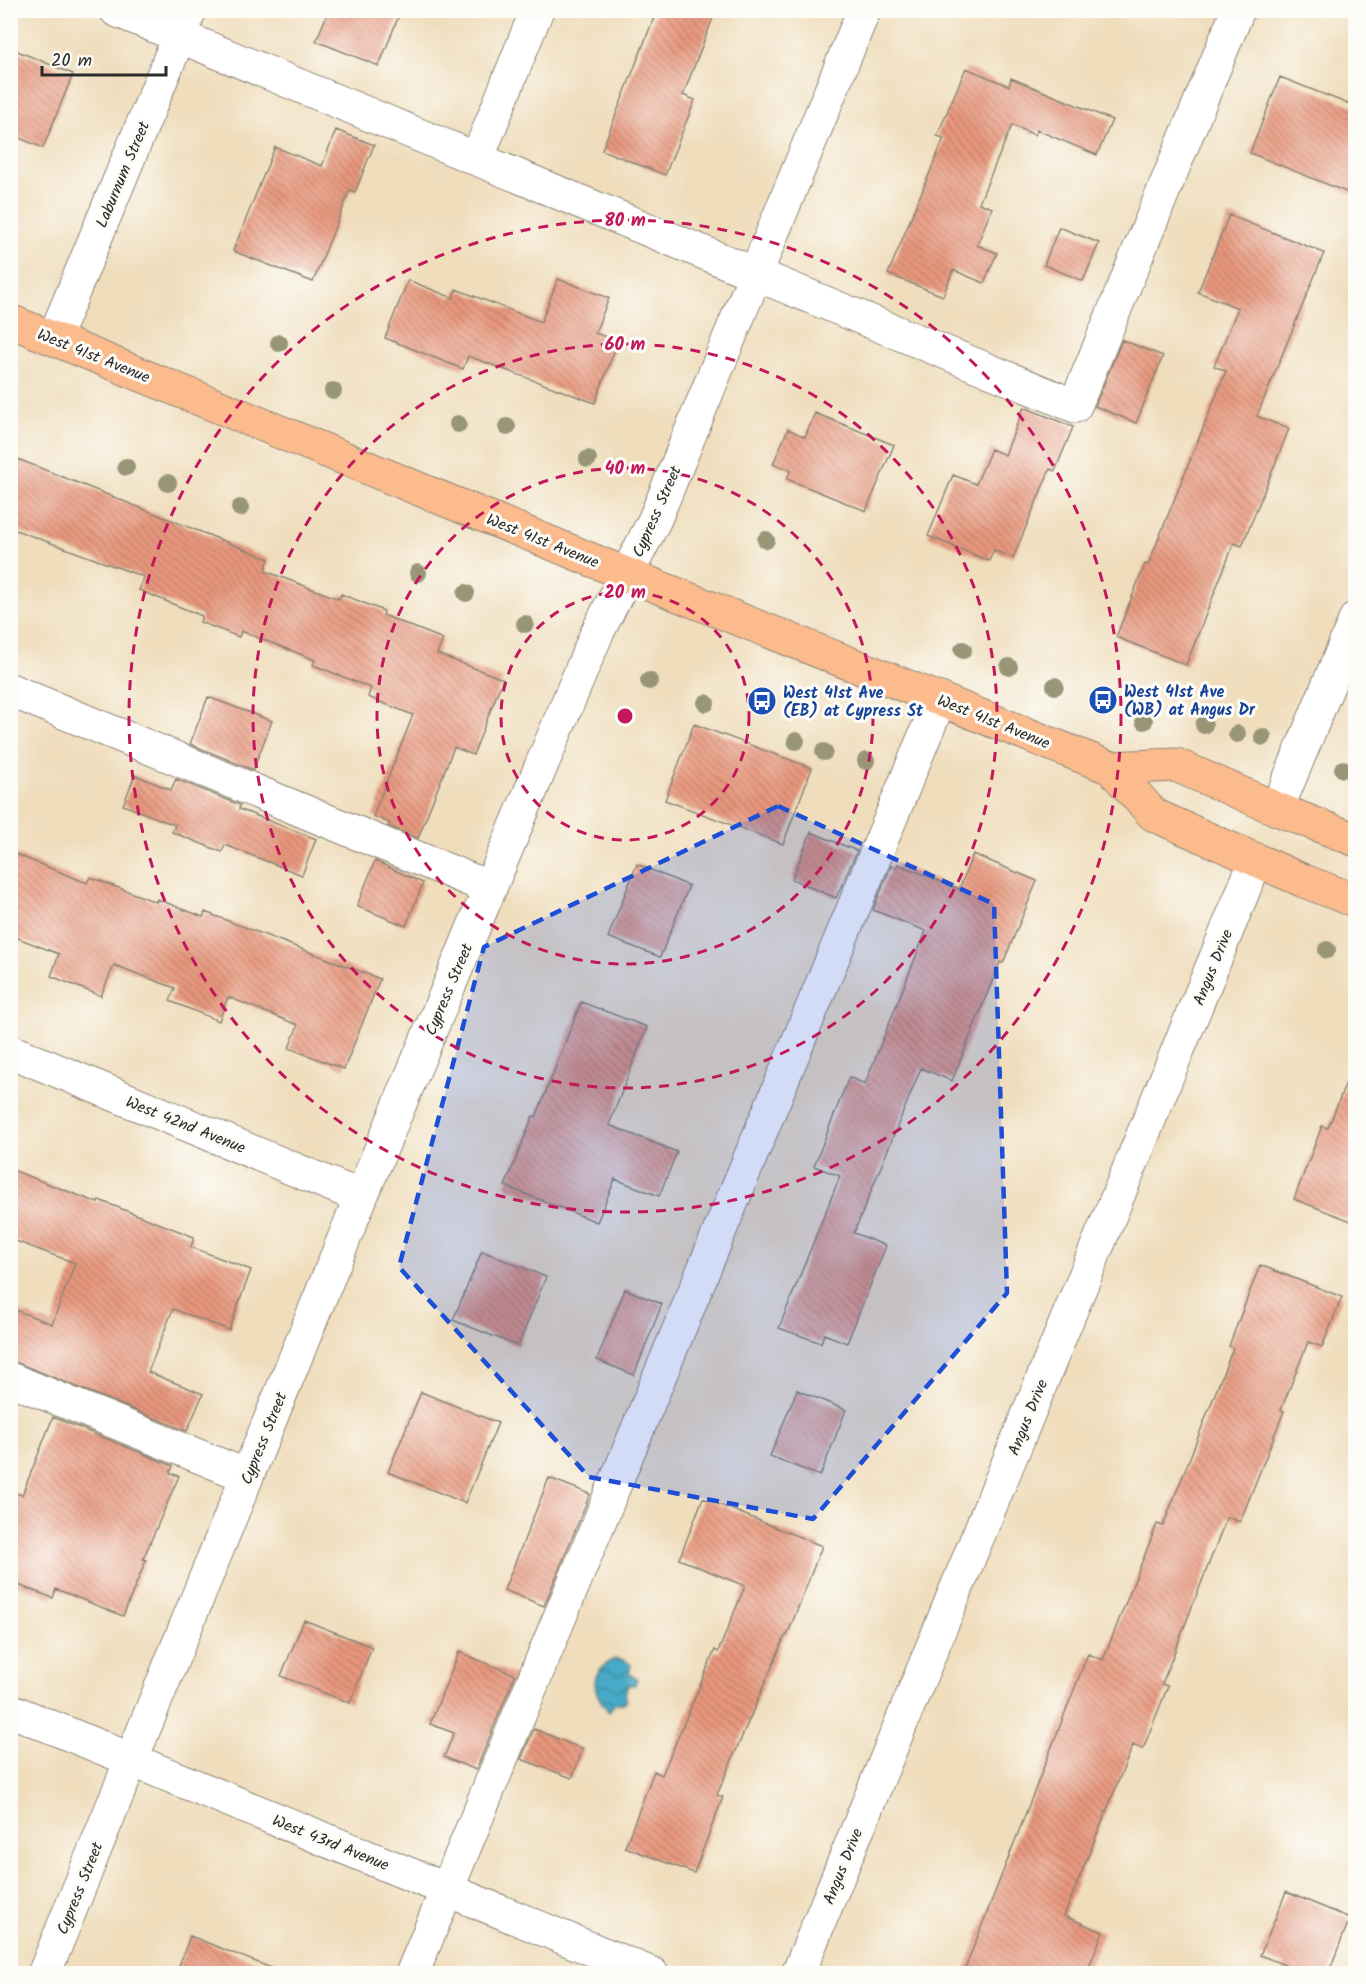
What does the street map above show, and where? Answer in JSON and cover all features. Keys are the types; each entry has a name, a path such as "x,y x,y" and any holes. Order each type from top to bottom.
{"main road":[{"name":"West 41st Avenue","path":"10,321 626,574 1111,768 1176,765 1356,840"},
{"name":"West 41st Avenue","path":"1111,768 1154,814 1304,881 1356,901"}],"street":[{"path":"116,10 185,24 477,159 1074,406 1238,10"},
{"path":"477,159 537,10"},
{"name":"Cypress Street","path":"44,1974 361,1197 490,888 597,633 655,519 864,10"},
{"name":"Laburnum Street","path":"54,338 185,24"},
{"path":"1277,809 1356,618"},
{"path":"10,690 490,888"},
{"path":"412,1974 939,699"},
{"name":"Angus Drive","path":"798,1974 1256,860"},
{"name":"West 42nd Avenue","path":"10,1051 361,1197"},
{"path":"10,1379 247,1476"},
{"name":"West 43rd Avenue","path":"10,1710 652,1974"}],"highlighted area":[{"path":"778,806 994,904 1007,1293 813,1519 589,1477 399,1267 484,947"}],"water":[{"path":"615,1659 625,1660 631,1665 629,1674 637,1679 635,1685 628,1685 625,1695 627,1700 624,1704 615,1703 609,1712 599,1697 595,1683 600,1670"}],"building":[{"path":"329,10 401,10 379,66 316,41"},
{"path":"657,10 716,10 683,95 695,100 665,175 602,150"},
{"path":"10,48 73,74 43,148 10,134"},
{"path":"966,68 1009,86 1011,78 1112,120 1097,155 1037,130 1035,135 1012,125 979,203 992,208 977,245 997,253 984,283 953,270 943,296 888,274 944,138 937,136"},
{"path":"1280,77 1356,107 1356,196 1250,153"},
{"path":"336,130 374,145 355,192 350,190 313,282 233,251 275,147 322,166"},
{"path":"1229,215 1324,253 1257,416 1289,429 1242,546 1234,543 1186,665 1116,637 1145,564 1148,565 1226,371 1214,366 1238,308 1198,292"},
{"path":"1059,227 1099,243 1083,281 1044,265"},
{"path":"558,279 609,298 595,333 618,341 595,403 468,356 463,369 385,338 408,280 453,298 456,289 541,322"},
{"path":"1122,340 1163,356 1136,423 1095,406"},
{"path":"1024,407 1073,427 1055,471 1050,469 1013,558 994,550 989,561 928,536 953,475 976,484 991,449 1005,455"},
{"path":"815,413 894,445 866,511 787,479 791,470 773,464 788,429 805,437"},
{"path":"10,456 269,559 265,571 339,599 341,594 384,611 383,615 443,639 437,654 503,679 473,755 454,747 418,838 388,826 390,823 373,816 413,715 368,697 371,688 313,665 315,660 241,631 239,637 200,622 202,616 139,590 144,577 10,528"},
{"path":"208,697 272,721 253,770 190,744"},
{"path":"694,724 812,768 783,844 665,800"},
{"path":"135,775 171,790 176,779 240,805 239,809 316,839 302,875 225,845 222,852 172,832 175,825 123,805"},
{"path":"811,832 857,851 836,898 792,879"},
{"path":"10,852 87,883 90,877 203,917 205,912 380,979 344,1069 289,1048 298,1025 228,997 219,1021 170,1001 175,988 114,965 101,996 51,976 59,954 10,935"},
{"path":"973,854 1037,881 1003,963 1000,962 952,1081 921,1068 854,1233 886,1246 847,1343 824,1334 821,1343 779,1328 840,1176 814,1166 849,1077 865,1084 926,931 873,910 891,866 896,868 898,864 959,889"},
{"path":"375,861 423,883 406,926 357,906"},
{"path":"637,864 689,886 660,957 608,937"},
{"path":"581,1002 647,1027 609,1125 677,1152 659,1196 615,1179 597,1222 505,1186 533,1116 536,1117"},
{"path":"1353,1065 1356,1065 1356,1223 1294,1199 1322,1126 1328,1128"},
{"path":"10,1169 194,1237 191,1247 251,1270 229,1330 173,1309 148,1372 203,1394 187,1431 10,1360 10,1308 52,1324 75,1263 10,1239"},
{"path":"482,1251 546,1277 518,1346 453,1320"},
{"path":"1260,1265 1342,1297 1322,1347 1308,1342 1281,1410 1284,1411 1240,1522 1227,1517 1162,1684 1168,1686 1143,1749 1133,1745 1064,1916 1103,1932 1086,1974 963,1974 1088,1654 1103,1660 1157,1524 1163,1526 1233,1348 1229,1346"},
{"path":"625,1289 662,1304 634,1375 597,1360"},
{"path":"797,1390 846,1410 820,1476 770,1456"},
{"path":"421,1392 498,1423 465,1503 388,1472"},
{"path":"53,1417 173,1466 170,1473 179,1476 143,1559 146,1560 123,1616 56,1589 53,1598 10,1582 10,1491 22,1495"},
{"path":"549,1478 590,1494 544,1606 504,1590"},
{"path":"703,1498 822,1546 787,1636 785,1636 717,1795 723,1797 694,1873 625,1847 654,1771 662,1775 715,1650 718,1652 745,1586 679,1559"},
{"path":"304,1620 372,1647 350,1703 281,1676"},
{"path":"459,1652 515,1675 476,1770 444,1757 454,1733 430,1724"},
{"path":"534,1729 583,1749 572,1778 521,1759"},
{"path":"1286,1892 1350,1918 1328,1974 1282,1974 1285,1965 1260,1955"},
{"path":"190,1936 279,1971 279,1974 176,1974"}],"place":[{"name":"West 41st Ave (WB) at Angus Dr","path":"1103,700"},
{"name":"West 41st Ave (EB) at Cypress St","path":"762,701"}]}
